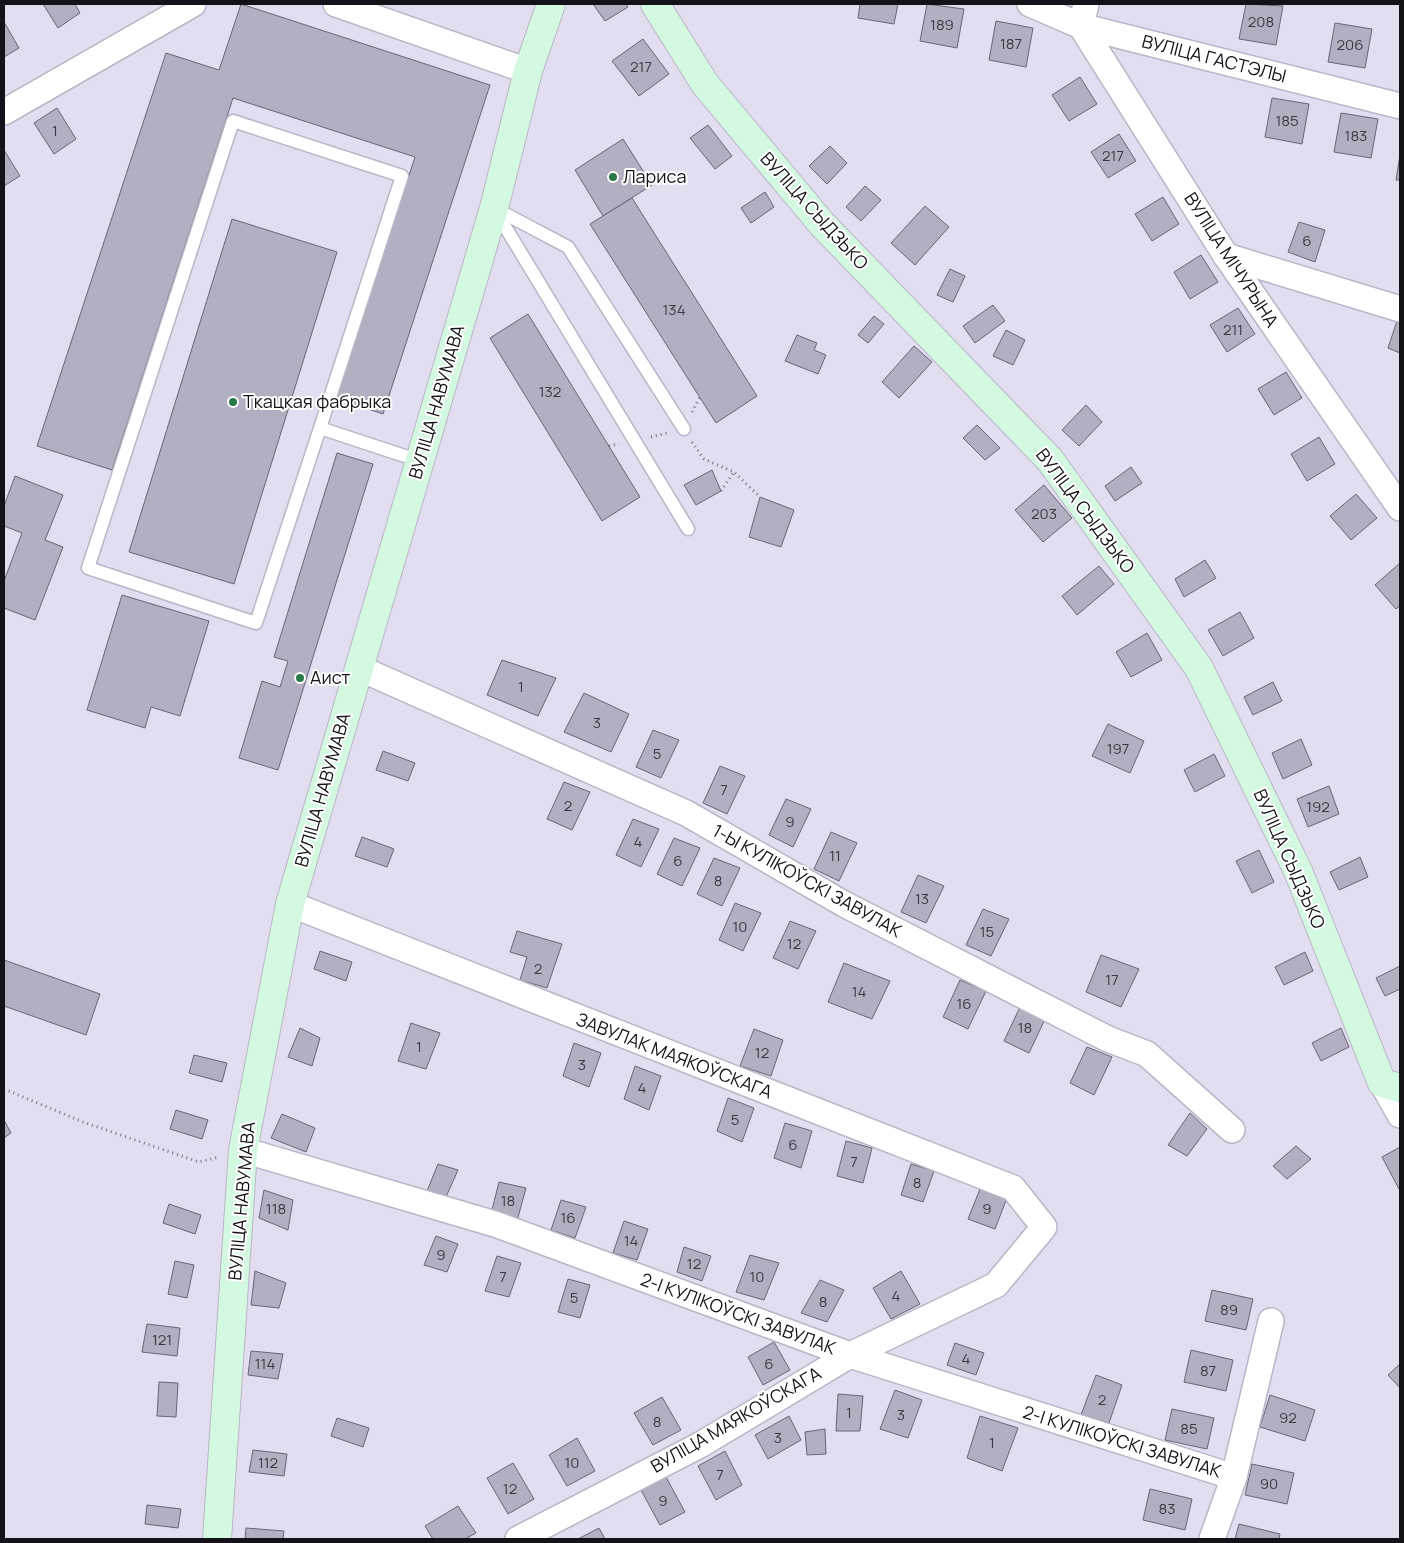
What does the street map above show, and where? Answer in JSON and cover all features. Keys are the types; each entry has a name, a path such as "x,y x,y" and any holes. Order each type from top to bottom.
{"street":[{"path":"4,112 193,4"},
{"path":"336,4 528,71"},
{"name":"ВУЛІЦА НАВУМАВА","path":"217,1539 243,1150 290,904 494,208 528,71 551,4"},
{"name":"ВУЛІЦА СЫДЗЬКО","path":"655,4 705,84 822,224 1050,460 1199,668 1298,871 1391,1086"},
{"name":"ВУЛІЦА ГАСТЭЛЫ","path":"1030,4 1083,15 1400,106"},
{"name":"ВУЛІЦА МІЧУРЫНА","path":"1083,15 1226,256 1400,508"},
{"path":"1226,256 1400,309"},
{"name":"1-Ы КУЛІКОЎСКІ ЗАВУЛАК","path":"359,668 686,813 844,904 1108,1039 1148,1054 1232,1130"},
{"name":"ЗАВУЛАК МАЯКОЎСКАГА","path":"290,904 1013,1188 1044,1227"},
{"path":"1391,1086 1400,1115"},
{"name":"2-І КУЛІКОЎСКІ ЗАВУЛАК","path":"243,1150 495,1224 850,1355 1234,1477"},
{"name":"ВУЛІЦА МАЯКОЎСКАГА","path":"518,1539 700,1445 850,1355 996,1285 1044,1227"},
{"path":"1212,1539 1234,1477 1271,1321"}],"lane":[{"path":"233,122 402,176 320,428 256,622 88,568 233,122"},
{"path":"494,208 568,247 684,429"},
{"path":"494,208 688,529"},
{"path":"320,428 420,461"}],"path":[{"path":"684,429 700,397"},
{"path":"609,446 684,429"},
{"path":"684,429 704,459 734,472 760,498"},
{"path":"722,491 734,472"},
{"path":"4,1089 83,1122 199,1162 243,1150"}],"building":[{"path":"43,4 75,4 80,13 58,28"},
{"path":"241,4 490,85 383,414 336,398 415,157 233,98 112,470 37,446 166,53 219,70"},
{"path":"593,4 626,4 628,7 605,21"},
{"path":"860,4 898,4 894,24 858,18"},
{"path":"927,4 964,9 957,48 920,41"},
{"path":"1246,4 1283,6 1276,45 1239,39"},
{"path":"996,21 1033,28 1026,67 989,60"},
{"path":"4,22 19,48 4,57"},
{"path":"1335,23 1372,29 1365,68 1328,62"},
{"path":"643,39 669,74 639,96 612,61"},
{"path":"1080,77 1097,104 1069,121 1052,95"},
{"path":"1272,98 1309,104 1302,144 1265,137"},
{"path":"57,108 76,139 54,154 34,123"},
{"path":"1341,113 1378,119 1371,158 1334,152"},
{"path":"708,125 732,156 715,169 690,138"},
{"path":"1119,134 1136,161 1108,178 1091,152"},
{"name":"Лариса","path":"623,139 652,185 603,216 575,170"},
{"path":"830,146 847,163 827,184 809,166"},
{"path":"4,150 20,176 4,186"},
{"path":"1400,155 1400,180 1396,180"},
{"path":"865,186 881,200 861,221 846,207"},
{"path":"765,192 774,207 751,223 741,208"},
{"path":"1163,197 1179,224 1152,241 1135,214"},
{"path":"632,198 757,396 716,423 590,224"},
{"path":"925,206 949,227 915,265 891,243"},
{"name":"Ткацкая фабрыка","path":"232,219 337,252 234,584 129,552"},
{"path":"1299,222 1325,230 1315,262 1288,252"},
{"path":"1201,255 1218,282 1190,299 1174,272"},
{"path":"950,269 965,276 953,302 937,295"},
{"path":"993,305 1005,321 975,343 963,326"},
{"path":"1238,308 1255,334 1227,352 1210,325"},
{"path":"528,314 640,497 602,521 490,338"},
{"path":"874,316 884,324 868,343 858,335"},
{"path":"1397,321 1400,322 1400,353 1388,348"},
{"path":"1006,330 1025,340 1013,365 993,356"},
{"path":"797,335 817,343 814,350 826,355 818,374 785,361"},
{"path":"914,346 932,362 899,398 882,382"},
{"path":"1286,372 1302,398 1274,415 1258,389"},
{"path":"1086,405 1102,422 1079,446 1062,430"},
{"path":"977,425 1000,448 985,460 963,438"},
{"path":"1319,437 1335,464 1307,481 1291,454"},
{"path":"337,453 373,464 278,770 239,758 262,681 280,687 288,661 274,657"},
{"path":"1131,467 1142,483 1115,501 1105,486"},
{"path":"712,470 721,491 696,505 684,485"},
{"path":"15,476 63,495 45,540 63,547 35,620 4,608 4,581 22,533 4,526 4,506"},
{"path":"1044,485 1072,518 1043,542 1015,510"},
{"path":"1356,494 1377,518 1351,540 1330,516"},
{"path":"760,497 794,510 781,547 749,537"},
{"path":"1205,560 1216,578 1184,597 1175,579"},
{"path":"1400,563 1400,606 1396,609 1375,585"},
{"path":"1099,566 1114,584 1077,615 1062,596"},
{"path":"122,595 209,621 180,716 151,707 145,728 87,710"},
{"path":"1240,612 1254,638 1223,656 1208,630"},
{"path":"1147,633 1162,660 1131,677 1116,652"},
{"path":"502,660 556,678 538,716 487,695"},
{"path":"1273,682 1282,701 1253,715 1244,697"},
{"path":"584,693 629,714 611,752 564,732"},
{"path":"1108,724 1144,741 1130,773 1092,756"},
{"path":"653,730 679,740 661,778 636,767"},
{"path":"1301,739 1312,765 1283,779 1272,753"},
{"path":"383,751 415,763 408,781 376,770"},
{"path":"1214,754 1225,776 1195,792 1184,770"},
{"path":"720,766 745,776 727,814 703,803"},
{"path":"564,782 590,792 572,830 547,819"},
{"path":"1329,786 1339,814 1308,827 1297,799"},
{"path":"786,799 811,809 793,847 769,835"},
{"path":"633,819 659,829 641,867 616,855"},
{"path":"831,832 857,843 839,881 814,869"},
{"path":"362,837 394,849 387,867 355,856"},
{"path":"674,838 700,848 682,886 657,874"},
{"path":"1259,850 1274,882 1252,893 1236,861"},
{"path":"1360,857 1368,877 1339,890 1330,872"},
{"path":"714,858 740,868 722,906 697,894"},
{"path":"918,875 944,886 926,923 901,912"},
{"path":"735,903 761,913 743,951 719,940"},
{"path":"983,909 1009,919 991,956 966,945"},
{"path":"790,921 816,931 798,969 773,958"},
{"path":"517,931 562,944 547,988 520,980 527,957 510,952"},
{"path":"320,951 352,962 346,981 314,969"},
{"path":"1305,952 1313,971 1284,985 1275,967"},
{"path":"1101,955 1139,969 1121,1007 1086,992"},
{"path":"4,960 100,994 86,1035 4,1006"},
{"path":"844,963 890,981 872,1019 828,1002"},
{"path":"1400,966 1400,989 1385,996 1376,978"},
{"path":"960,980 986,991 968,1029 943,1017"},
{"path":"1021,1005 1047,1015 1029,1053 1004,1041"},
{"path":"411,1023 440,1033 426,1069 398,1061"},
{"path":"300,1028 320,1038 312,1066 288,1057"},
{"path":"1341,1028 1349,1047 1321,1061 1312,1043"},
{"path":"754,1029 783,1040 771,1076 740,1066"},
{"path":"574,1043 601,1053 589,1087 563,1076"},
{"path":"1087,1047 1112,1057 1094,1095 1070,1083"},
{"path":"194,1055 227,1063 222,1082 189,1073"},
{"path":"635,1066 661,1076 649,1110 624,1099"},
{"path":"728,1098 754,1108 742,1142 717,1131"},
{"path":"176,1110 208,1120 202,1139 170,1129"},
{"path":"1190,1113 1207,1129 1187,1156 1168,1145"},
{"path":"282,1114 315,1128 306,1152 271,1138"},
{"path":"4,1120 11,1133 4,1138"},
{"path":"785,1123 812,1131 801,1168 774,1158"},
{"path":"846,1141 872,1148 863,1183 837,1176"},
{"path":"1296,1146 1311,1159 1287,1179 1273,1166"},
{"path":"1400,1147 1400,1188 1399,1189 1382,1157"},
{"path":"438,1164 458,1170 446,1197 427,1191"},
{"path":"911,1164 934,1171 923,1202 901,1195"},
{"path":"499,1182 526,1188 517,1221 491,1214"},
{"path":"980,1189 1007,1198 995,1229 968,1219"},
{"path":"264,1190 293,1200 288,1230 259,1218"},
{"path":"561,1200 586,1207 575,1238 551,1230"},
{"path":"169,1204 201,1215 195,1234 163,1223"},
{"path":"624,1221 648,1229 637,1260 613,1253"},
{"path":"436,1236 458,1244 447,1272 424,1265"},
{"path":"684,1247 711,1256 702,1281 677,1272"},
{"path":"750,1255 779,1263 764,1300 736,1292"},
{"path":"497,1256 521,1263 509,1297 485,1291"},
{"path":"175,1261 194,1265 187,1298 168,1294"},
{"path":"255,1271 286,1283 279,1308 251,1305"},
{"path":"901,1271 920,1304 891,1319 873,1288"},
{"path":"568,1279 590,1285 580,1318 558,1312"},
{"path":"820,1280 844,1290 827,1322 801,1313"},
{"path":"1212,1290 1253,1299 1246,1330 1205,1321"},
{"path":"147,1324 180,1328 177,1356 142,1352"},
{"path":"774,1342 790,1370 763,1385 748,1357"},
{"path":"955,1343 984,1353 976,1375 947,1365"},
{"path":"1191,1350 1233,1360 1226,1391 1184,1382"},
{"path":"251,1351 283,1354 278,1379 248,1375"},
{"path":"1400,1364 1400,1388 1388,1375"},
{"path":"1096,1375 1122,1385 1109,1423 1081,1415"},
{"path":"159,1382 178,1383 176,1417 157,1416"},
{"path":"895,1390 922,1400 908,1438 880,1429"},
{"path":"838,1394 863,1396 860,1431 836,1431"},
{"path":"1270,1395 1315,1410 1305,1441 1260,1427"},
{"path":"662,1397 681,1430 653,1445 634,1413"},
{"path":"1172,1409 1214,1418 1207,1449 1165,1440"},
{"path":"789,1416 801,1440 768,1459 755,1435"},
{"path":"980,1416 1018,1428 1002,1471 967,1458"},
{"path":"337,1418 369,1428 363,1447 331,1436"},
{"path":"825,1429 826,1454 807,1455 805,1432"},
{"path":"577,1438 595,1471 567,1486 549,1455"},
{"path":"253,1450 287,1454 284,1476 249,1472"},
{"path":"725,1451 742,1485 716,1500 698,1466"},
{"path":"513,1463 534,1499 508,1514 487,1478"},
{"path":"1252,1464 1294,1473 1287,1504 1245,1495"},
{"path":"666,1477 685,1512 660,1525 641,1490"},
{"path":"1150,1489 1192,1499 1185,1530 1143,1520"},
{"path":"147,1505 181,1509 178,1528 145,1524"},
{"path":"458,1506 476,1533 465,1539 433,1539 425,1526"},
{"path":"1239,1524 1280,1534 1279,1539 1235,1539"},
{"path":"246,1528 284,1531 283,1539 245,1539"},
{"path":"599,1528 605,1539 578,1539"}],"place":[{"name":"Лариса","path":"613,177"},
{"name":"Ткацкая фабрыка","path":"233,402"},
{"name":"Аист","path":"300,678"}]}
